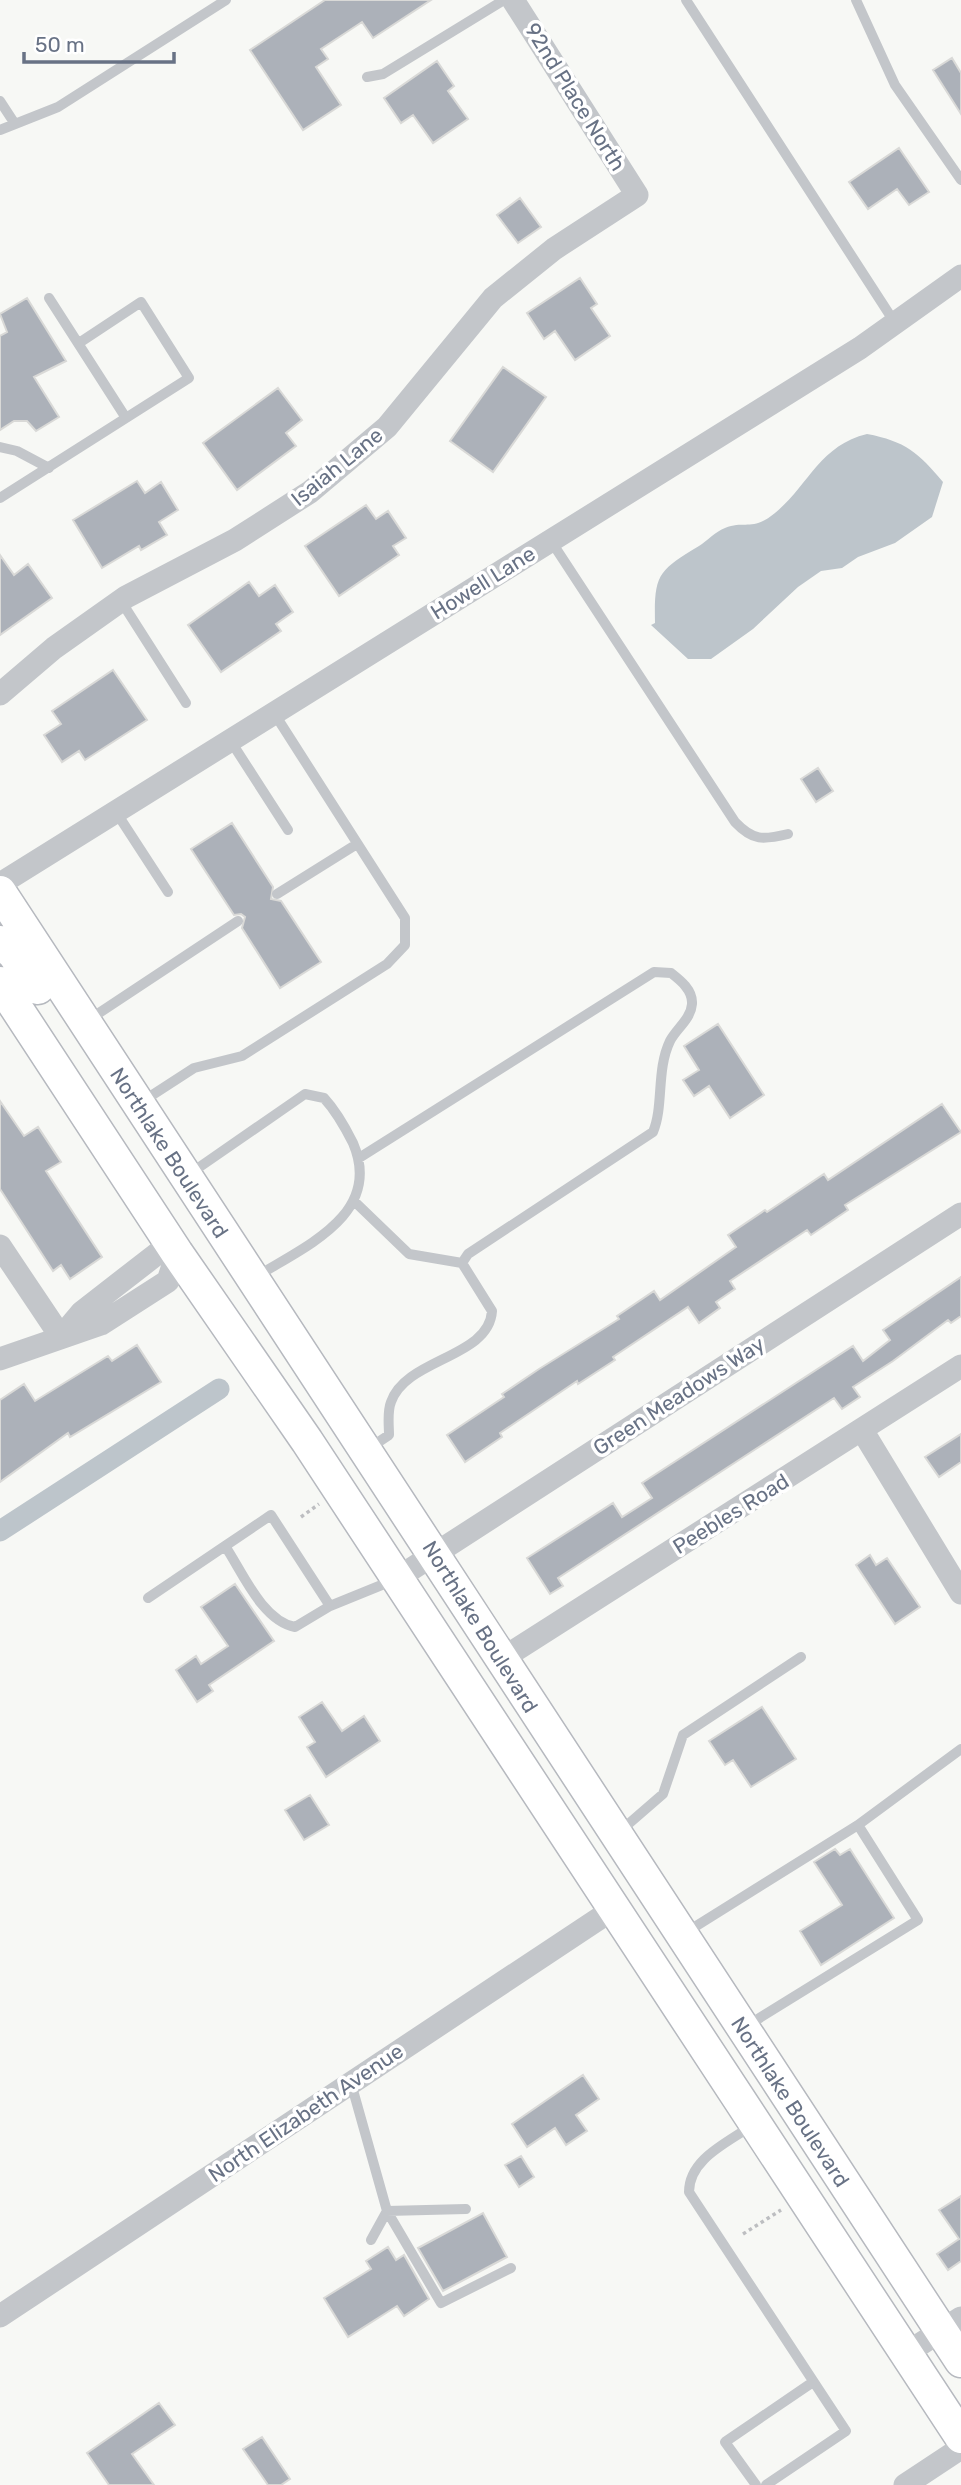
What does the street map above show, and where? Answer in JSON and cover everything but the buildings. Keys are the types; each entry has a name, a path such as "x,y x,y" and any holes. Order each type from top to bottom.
{"main road":[{"name":"Northlake Boulevard","path":"0,892 743,2029 951,2324 961,2361"},
{"path":"0,942 13,953 70,1036 108,1084 136,1102"},
{"name":"Northlake Boulevard","path":"0,983 177,1253 307,1441 612,1910 961,2437"},
{"path":"177,1253 208,1250 243,1267"}],"street":[{"name":"92nd Place North","path":"513,0 637,195"},
{"name":"Isaiah Lane","path":"0,694 54,648 121,601 235,540 310,492 387,428 494,298 554,249 637,195"},
{"name":"Howell Lane","path":"0,884 551,541 895,323 961,276"},
{"name":"Green Meadows Way","path":"396,1579 961,1214"},
{"path":"0,1246 61,1337"},
{"path":"0,1359 101,1324 168,1280 177,1253"},
{"name":"Peebles Road","path":"500,1660 961,1366"},
{"path":"862,1430 961,1593"},
{"name":"North Elizabeth Avenue","path":"0,2316 612,1910"},
{"path":"905,2354 951,2324"},
{"path":"905,2485 961,2448"}],"lane":[{"path":"0,130 58,107 226,0"},
{"path":"367,77 383,74 505,0"},
{"path":"686,0 895,323"},
{"path":"856,0 895,85 961,180"},
{"path":"0,101 15,124"},
{"path":"49,298 126,418"},
{"path":"0,499 189,378 141,302 79,343"},
{"path":"0,447 17,451 48,468"},
{"path":"551,541 735,822 748,836 770,838 788,834"},
{"path":"121,601 186,702"},
{"path":"136,1102 194,1068 242,1056 387,964 405,945 405,918 274,713"},
{"path":"230,740 288,830"},
{"path":"116,812 168,892"},
{"path":"277,894 357,844"},
{"path":"85,1023 238,921"},
{"path":"359,1158 654,972 671,973 682,981 692,1004 685,1021 670,1041 653,1132 475,1249 462,1263"},
{"path":"185,1177 305,1094 324,1098 331,1105 359,1158 361,1181 355,1202 344,1217 317,1238 243,1267"},
{"path":"355,1202 410,1254 462,1263 492,1311 489,1323 477,1339 405,1382 391,1402 388,1434 365,1450"},
{"path":"148,1598 271,1515 330,1605"},
{"path":"225,1546 269,1611 285,1625 295,1627 330,1605 396,1579"},
{"path":"615,1835 663,1794 683,1735 801,1657"},
{"path":"681,1935 858,1825 961,1749"},
{"path":"743,2029 918,1920 858,1825"},
{"path":"351,2083 387,2211 441,2303 511,2268"},
{"path":"753,2124 696,2167 690,2179 690,2192 846,2431 766,2485"},
{"path":"387,2211 467,2209"},
{"path":"371,2240 387,2211"},
{"path":"756,2485 725,2442 813,2382"}],"path":[{"path":"301,1517 321,1503"},
{"path":"743,2234 781,2210"}],"shaded area":[{"path":"867,434 892,440 910,450 943,482 932,517 895,543 858,557 842,568 821,571 798,587 753,629 711,659 688,659 651,625 655,623 658,584 667,568 722,529 755,524 767,519 837,447"}],"waterway":[{"path":"0,1531 219,1389"}]}
